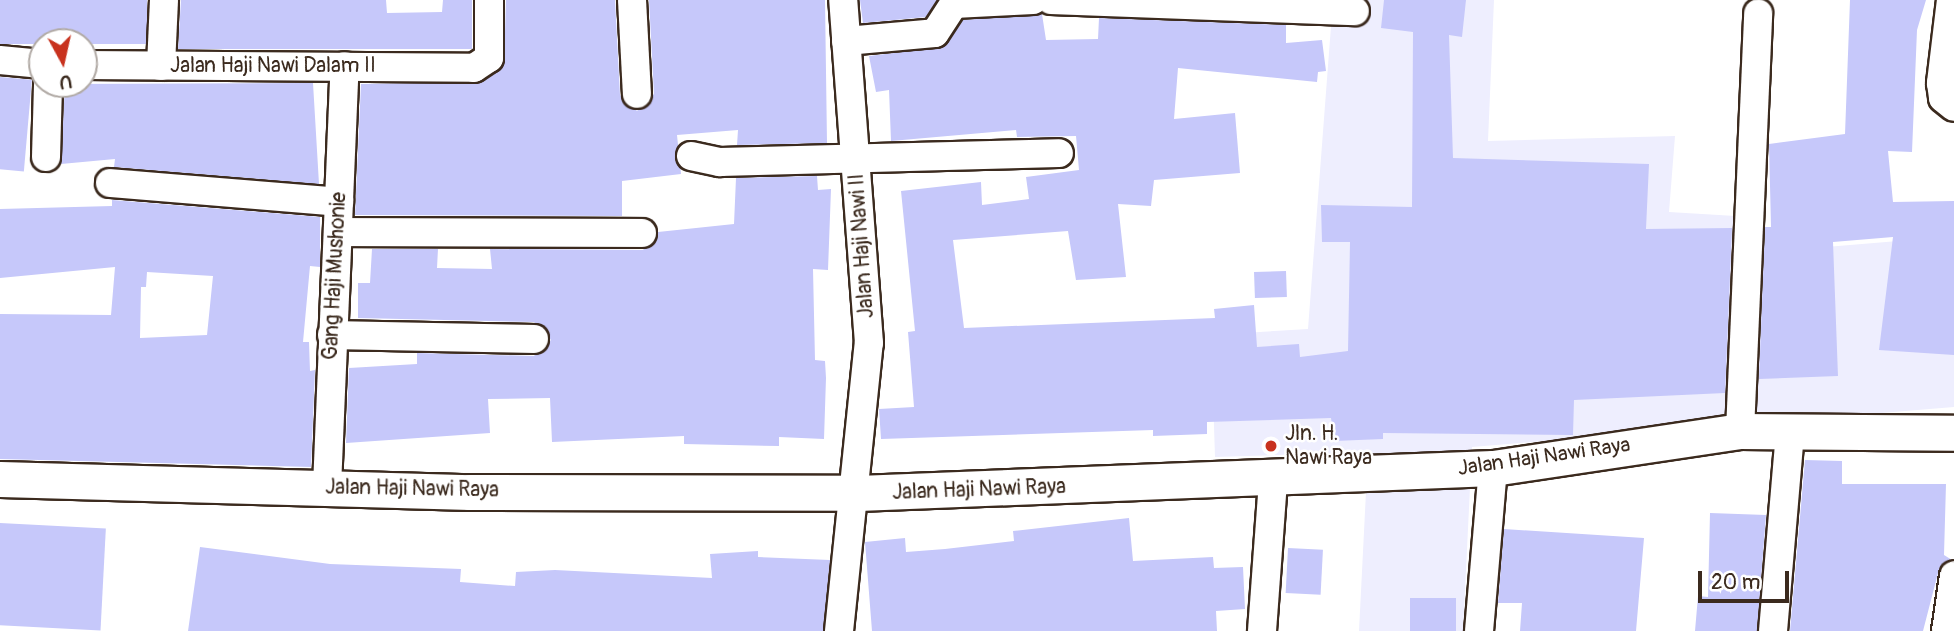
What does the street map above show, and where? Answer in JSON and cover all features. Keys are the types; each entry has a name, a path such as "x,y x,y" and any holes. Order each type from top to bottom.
{"street":[{"path":"161,66 164,0"},
{"name":"Jalan Haji Nawi Dalam II","path":"98,65 463,68 489,58 489,0"},
{"path":"632,0 637,94"},
{"name":"Jalan Haji Nawi II","path":"839,631 858,493 869,343 843,0"},
{"path":"846,41 935,33 954,4 1033,0"},
{"path":"1051,0 1355,11"},
{"path":"1951,0 1941,83 1943,98 1954,107"},
{"path":"1740,432 1758,13"},
{"path":"0,60 28,63"},
{"name":"Gang Haji Mushonie","path":"327,487 345,65"},
{"path":"46,157 48,98"},
{"path":"691,156 720,162 855,155 1059,153"},
{"path":"110,183 339,202"},
{"path":"338,232 642,233"},
{"path":"332,335 534,339"},
{"name":"Jalan Haji Nawi Raya","path":"0,478 327,487 858,493 1273,481 1493,468 1740,432 1954,433"},
{"path":"1773,631 1790,434"},
{"path":"1479,631 1493,468"},
{"path":"1262,631 1273,481"},
{"path":"1946,631 1954,576"}],"shaded area":[{"path":"1333,0 1494,0 1488,141 1675,136 1669,212 1752,217 1755,253 1898,241 1954,252 1954,407 1472,447 1463,631 1359,631 1368,452 1215,457 1211,335 1308,329"}],"building":[{"path":"0,0 147,0 147,44 98,44 98,28 28,28 28,44 0,44"},
{"path":"181,0 386,0 387,13 442,12 443,0 472,0 472,49 178,49"},
{"path":"506,0 615,0 620,95 637,111 654,94 649,0 825,0 827,143 737,145 738,130 677,135 681,174 622,181 622,216 355,215 361,84 483,82 504,65"},
{"path":"860,0 937,0 926,17 863,23"},
{"path":"1384,0 1466,0 1462,37 1449,35 1453,158 1649,164 1646,229 1732,228 1725,393 1574,400 1573,435 1383,433 1383,439 1334,441 1331,418 1207,422 1207,434 1153,436 1153,430 881,439 879,409 914,407 908,332 915,331 901,191 981,182 982,205 1029,199 1026,177 1079,170 1076,136 1017,137 1016,130 891,141 889,90 876,92 869,56 943,47 963,20 1042,14 1046,40 1098,39 1099,18 1286,25 1286,43 1322,40 1326,71 1318,72 1317,82 1178,68 1174,119 1235,113 1240,173 1154,180 1151,206 1118,204 1126,277 1076,280 1068,231 953,240 964,328 1215,318 1214,309 1254,305 1257,347 1299,344 1300,357 1348,351 1350,242 1322,242 1321,205 1412,207 1413,32 1381,28"},
{"path":"1850,0 1926,0 1917,30 1912,152 1888,151 1893,202 1954,201 1954,355 1879,350 1893,237 1833,242 1838,376 1759,379 1765,227 1771,227 1769,144 1845,134"},
{"path":"0,77 28,79 28,98 30,98 24,171 0,169"},
{"path":"313,83 319,184 114,167 115,159 61,164 64,98 98,98 98,84"},
{"path":"817,176 818,190 831,189 828,270 813,269 815,360 825,361 824,439 779,437 779,446 684,444 684,436 552,442 550,398 488,399 490,433 346,443 349,368 417,364 417,353 534,356 551,340 534,322 358,318 358,283 370,283 372,249 438,249 437,268 492,269 490,249 643,250 658,232 734,224 736,178"},
{"path":"112,200 320,217 320,267 310,266 303,342 309,342 310,371 315,370 311,467 0,459 0,314 111,315 115,267 0,278 0,209 112,206","holes":["147,272 213,276 207,335 140,338 141,287 146,287"]},
{"path":"1286,271 1287,297 1255,298 1254,272"},
{"path":"1805,460 1842,461 1842,484 1946,484 1944,555 1952,560 1938,573 1923,631 1790,631"},
{"path":"1710,513 1766,515 1757,631 1695,631 1698,596 1708,597"},
{"path":"1129,518 1133,561 1213,557 1214,568 1243,567 1245,609 1216,611 1217,631 872,631 865,542 905,538 906,552 945,549 1014,541 1013,531"},
{"path":"0,523 106,529 101,630 0,625"},
{"path":"1504,529 1644,538 1636,631 1520,631 1522,603 1498,603"},
{"path":"200,547 330,564 461,569 460,582 515,586 516,572 555,570 712,578 710,554 758,551 758,557 830,560 823,631 188,631"},
{"path":"1288,548 1323,550 1321,595 1286,593"},
{"path":"1410,598 1456,598 1456,631 1410,631"}],"place":[{"name":"Jln. H. Nawi Raya","path":"1271,446"}]}
